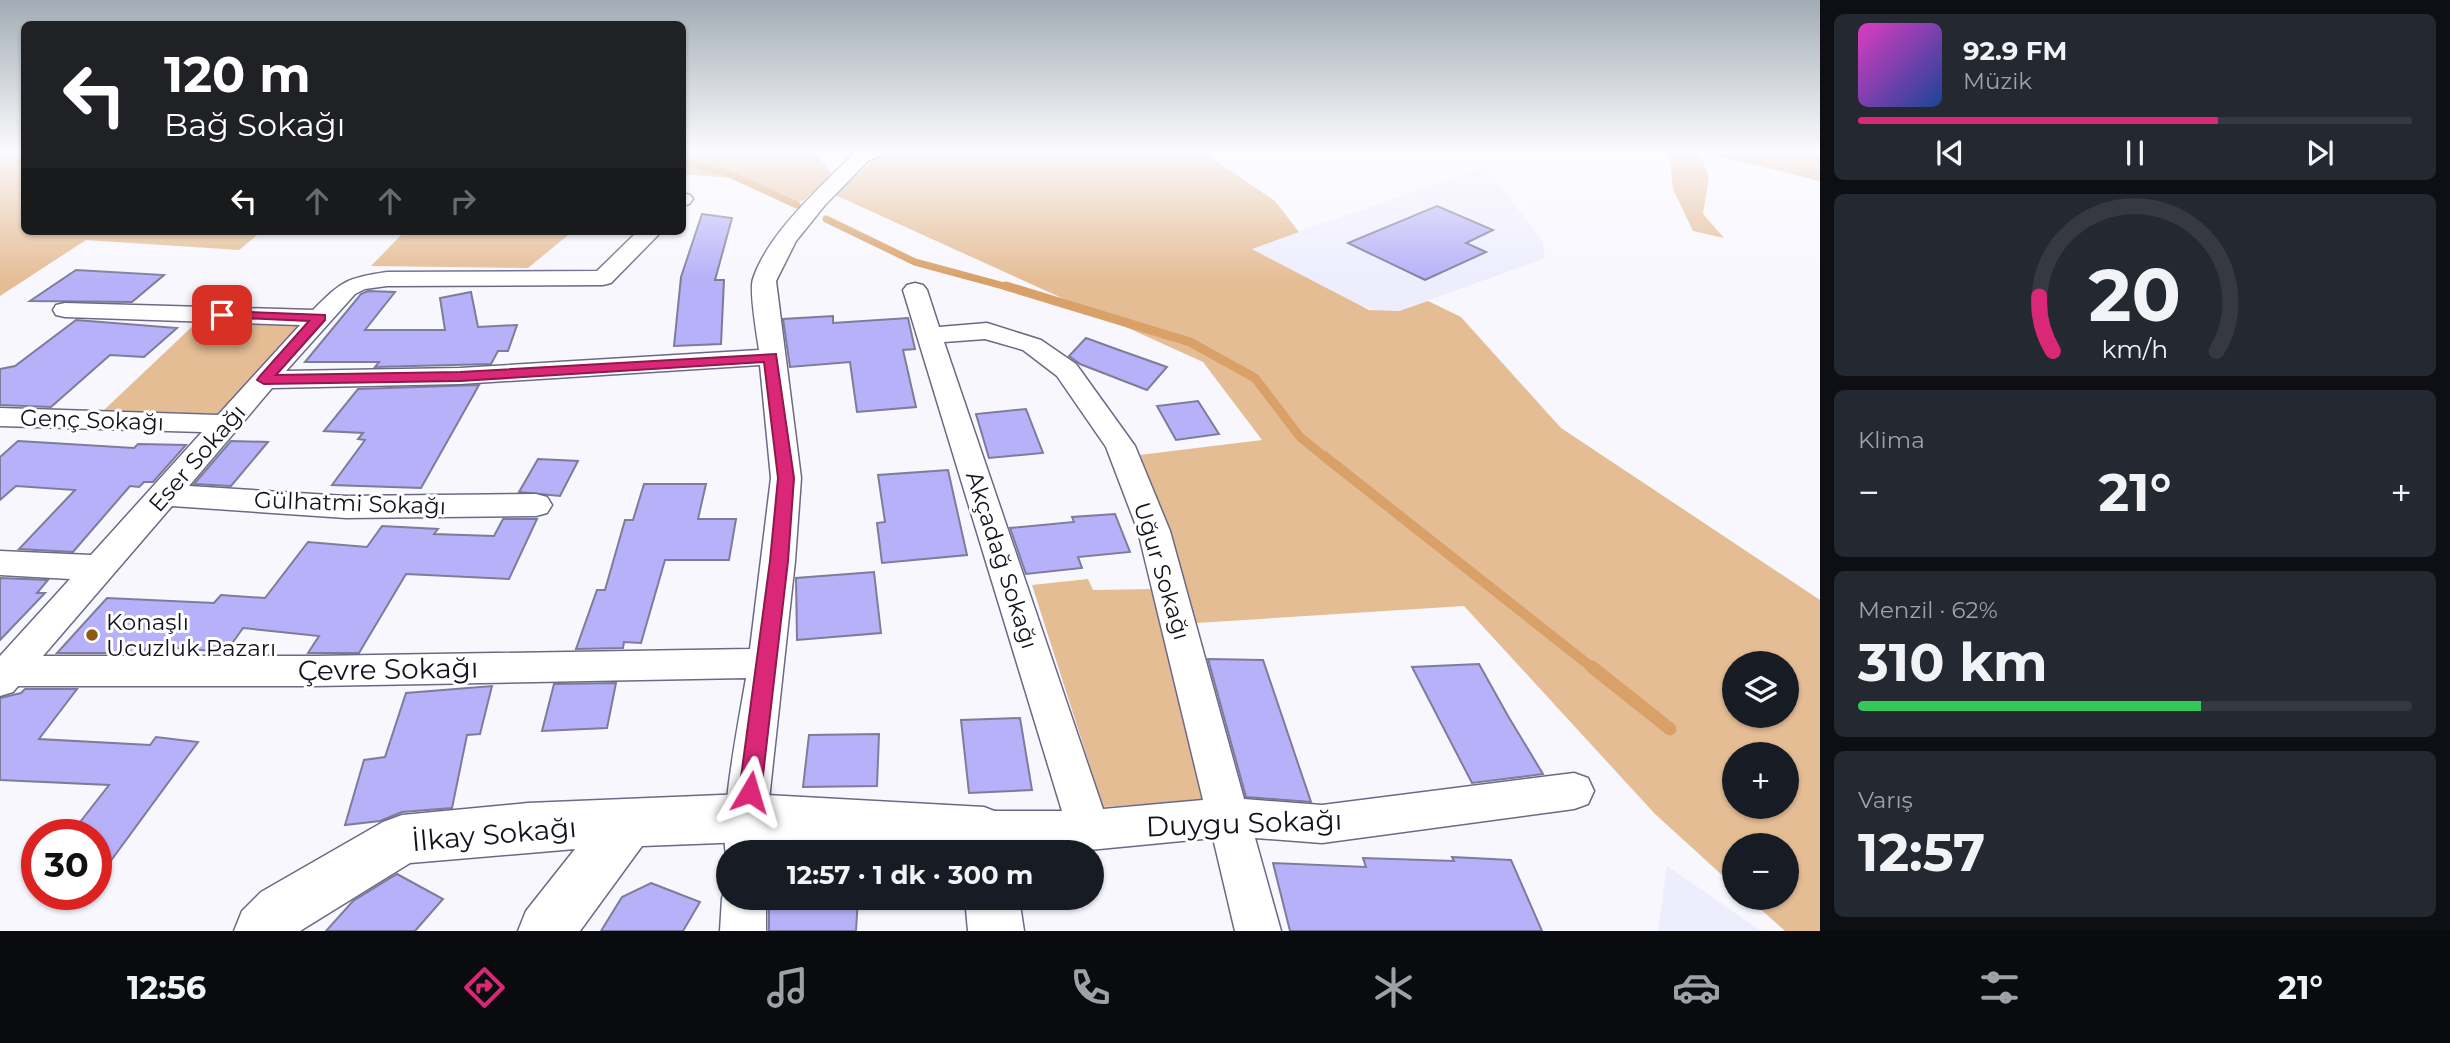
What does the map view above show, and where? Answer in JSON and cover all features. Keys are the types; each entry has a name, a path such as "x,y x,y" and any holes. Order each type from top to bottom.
{"street":[{"path":"746,835 779,561 786,478 764,281 786,239 825,193"},
{"name":"Eser Sokağı","path":"5,676 347,289 359,282 426,278 603,278 646,235"},
{"name":"Akçadağ Sokağı","path":"915,290 1089,830"},
{"path":"65,310 320,317"},
{"name":"Uğur Sokağı","path":"929,335 986,331 1032,345 1067,370 1120,446 1154,531 1258,931"},
{"path":"264,380 460,376 771,357"},
{"name":"Genç Sokağı","path":"0,417 226,424"},
{"name":"Gülhatmi Sokağı","path":"165,495 346,507 536,505"},
{"path":"0,564 100,568"},
{"name":"Çevre Sokağı","path":"5,676 766,663"},
{"name":"Duygu Sokağı","path":"1002,840 1229,817 1322,824 1574,791"},
{"path":"547,931 627,824"},
{"name":"Duygu Sokağı","path":"627,824 746,835 917,840"},
{"name":"İlkay Sokağı","path":"262,931 281,911 402,839 528,827 627,824"},
{"path":"743,931 744,910"},
{"path":"993,910 996,931"}],"shaded area":[{"path":"0,193 21,193 21,235 257,235 239,250 86,240 0,296"},
{"path":"764,193 812,193 804,200 789,205"},
{"path":"1264,193 1275,201 1299,232 1252,249 1369,310 1399,311 1428,301 1461,317 1561,428 1820,600 1820,931 1785,931 1761,910 1799,910 1799,833 1722,833 1722,875 1655,814 1464,606 1197,623 1123,457 1262,440 1203,362 835,195"},
{"path":"1409,193 1506,193 1542,241 1545,258 1399,311 1382,312 1356,304 1251,248"},
{"path":"1675,193 1706,193 1703,214 1724,238 1693,231"},
{"path":"401,235 568,235 528,268 371,266"},
{"path":"198,321 302,324 220,414 104,410"},
{"path":"1088,579 1093,590 1157,589 1209,800 1103,807 1032,585"},
{"path":"1667,866 1722,904 1722,910 1731,910 1761,931 1658,931"}],"building":[{"path":"1437,206 1493,230 1466,243 1486,252 1425,280 1348,243"},
{"path":"702,214 732,218 715,280 724,280 721,344 674,346 681,277"},
{"path":"76,270 164,275 132,302 30,301"},
{"path":"368,291 395,292 365,330 445,330 440,298 471,292 478,327 517,325 508,351 498,351 491,364 375,367 379,362 305,362 361,294"},
{"path":"833,316 833,323 908,318 915,349 903,350 916,407 857,412 850,362 790,367 783,319"},
{"path":"76,320 177,328 144,357 110,355 51,407 0,405 0,369 15,366"},
{"path":"1086,338 1167,367 1147,390 1080,364 1069,356"},
{"path":"479,385 421,488 332,485 365,440 358,439 363,433 324,431 358,389"},
{"path":"1198,401 1219,434 1176,440 1157,406"},
{"path":"1026,409 1043,453 989,458 976,414"},
{"path":"18,441 134,448 138,444 186,445 153,482 144,482 139,487 130,486 73,552 19,549 75,490 16,486 0,500 0,457"},
{"path":"231,441 268,442 231,486 194,484"},
{"path":"538,459 578,461 560,496 519,492"},
{"path":"948,470 967,555 882,563 877,523 885,522 878,475"},
{"path":"644,484 706,484 698,519 736,519 729,560 665,560 641,643 624,642 623,648 576,649 597,590 605,590 625,520 633,520"},
{"path":"1115,514 1130,552 1078,557 1082,568 1026,574 1010,528 1074,522 1072,517"},
{"path":"503,519 537,519 509,579 406,574 359,653 308,653 319,636 243,628 226,652 148,646 142,653 57,653 107,598 214,603 221,595 265,598 308,542 367,547 382,526 438,529 434,534 494,536"},
{"path":"874,572 881,633 797,640 796,578"},
{"path":"0,578 48,580 37,593 45,593 0,640"},
{"path":"1208,659 1263,660 1311,802 1246,797"},
{"path":"1479,664 1543,774 1472,783 1412,667"},
{"path":"616,683 607,728 542,731 554,684"},
{"path":"492,686 480,734 467,735 452,808 402,812 380,821 345,825 364,760 385,757 406,693"},
{"path":"25,689 77,689 39,739 150,745 156,737 198,742 112,859 112,819 82,819 109,785 0,780 0,698 21,693"},
{"path":"1020,718 1032,790 969,793 961,720"},
{"path":"879,734 877,786 803,787 809,735"},
{"path":"1452,857 1511,860 1542,931 1290,931 1273,863 1366,867 1363,858 1454,861"},
{"path":"397,874 443,899 415,931 326,931 353,901"},
{"path":"651,883 700,902 683,931 601,931 622,897"},
{"path":"769,910 857,910 856,931 769,931"}],"waterway":[{"path":"772,193 797,205"},
{"path":"826,219 915,262 1011,288"},
{"path":"1006,286 1190,342 1255,378 1300,437 1326,458"},
{"path":"1324,456 1594,669"},
{"path":"1592,667 1670,729"}],"place":[{"name":"Konaşlı Ucuzluk Pazarı","path":"92,635"}],"route":[{"path":"222,315 320,317 264,380 460,376 771,357 786,478 779,561 750,792"}]}
